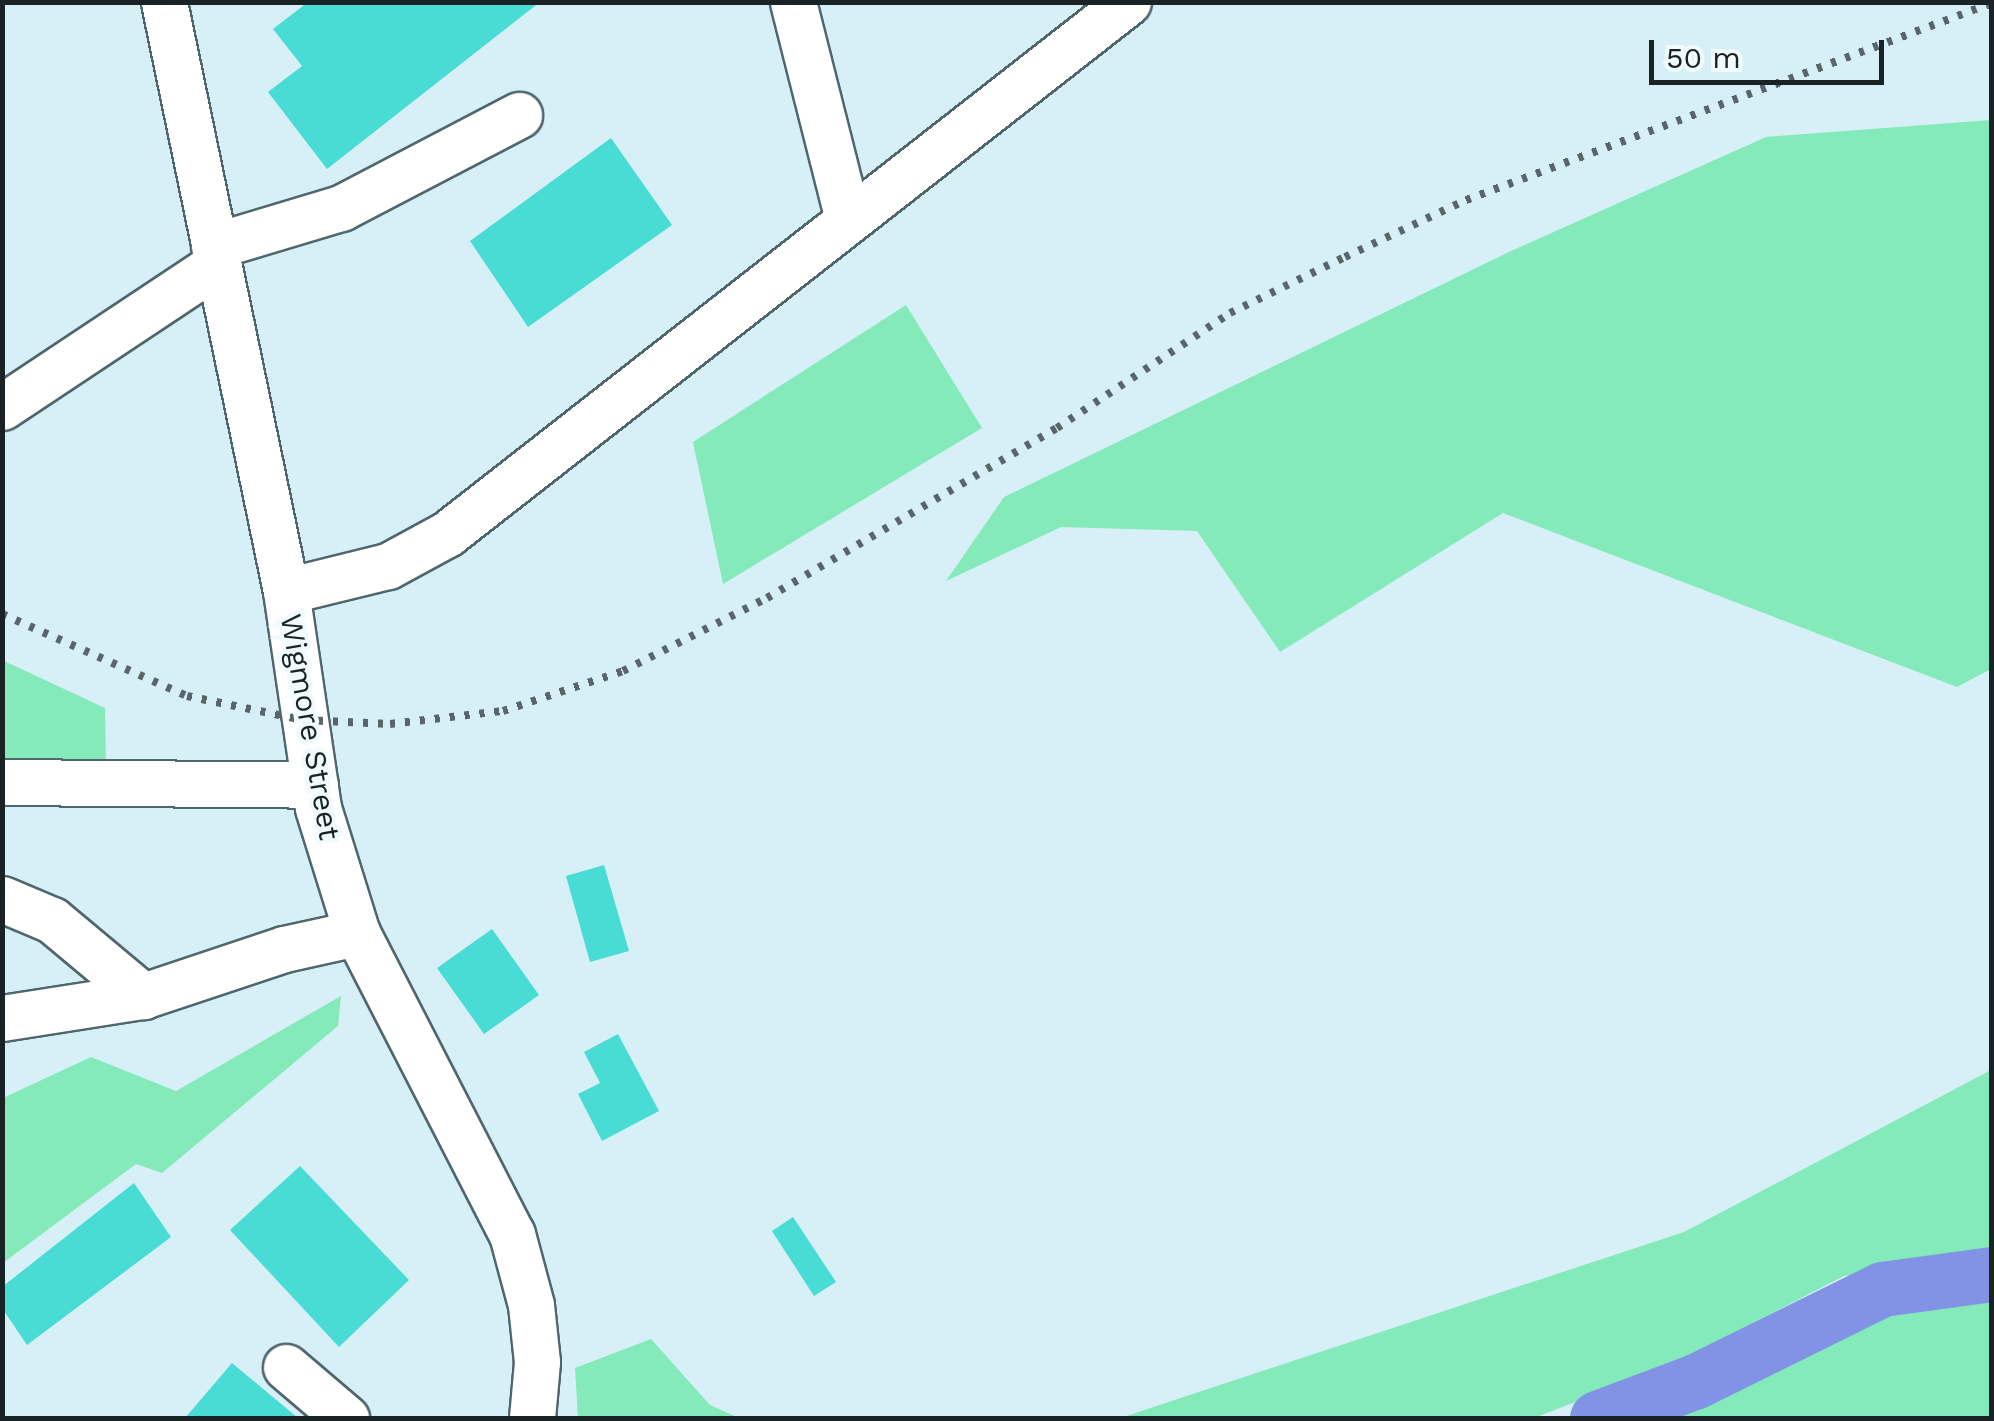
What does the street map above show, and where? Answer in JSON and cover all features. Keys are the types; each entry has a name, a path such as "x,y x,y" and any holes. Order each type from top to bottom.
{"street":[{"name":"Wigmore Street","path":"164,2 286,591 315,785 357,933 512,1234 532,1305 537,1362 532,1418"},
{"path":"793,2 848,218"},
{"path":"286,591 388,566 447,534 1128,2"},
{"path":"2,407 215,255 341,208 518,115"},
{"path":"2,782 315,785"},
{"path":"2,899 52,920 143,996"},
{"path":"2,1018 143,996 284,949 357,933"},
{"path":"286,1367 346,1418"}],"green space":[{"path":"1991,120 1991,669 1957,687 1503,513 1280,652 1197,531 1061,527 946,581 1004,497 1511,251 1766,137"},
{"path":"906,305 982,428 723,584 693,442"},
{"path":"2,660 105,708 106,763 3,758"},
{"path":"341,996 338,1026 162,1173 136,1164 3,1263 3,1098 91,1057 176,1091"},
{"path":"1991,1070 1991,1259 1844,1276 1669,1366 1534,1418 1120,1418 1684,1232"},
{"path":"1991,1300 1991,1418 1649,1418 1863,1318"},
{"path":"651,1339 710,1405 739,1418 578,1418 575,1368"}],"building":[{"path":"308,2 540,2 327,169 268,92 302,66 273,29"},
{"path":"611,138 672,225 528,327 470,241"},
{"path":"604,865 629,951 590,962 566,876"},
{"path":"492,929 539,995 484,1034 437,968"},
{"path":"618,1034 659,1111 602,1141 578,1094 600,1083 584,1052"},
{"path":"300,1166 409,1280 339,1347 230,1230"},
{"path":"134,1183 171,1237 27,1345 2,1308 2,1287"},
{"path":"793,1217 836,1282 814,1296 772,1231"},
{"path":"232,1363 298,1418 185,1418"}],"waterway":[{"path":"1597,1418 1696,1381 1882,1289 1992,1274"}],"railway":[{"path":"2,614 187,696 303,720 390,724 503,711 623,671 767,598 1057,428 1230,313 1345,257 1466,200 1992,3"}]}
